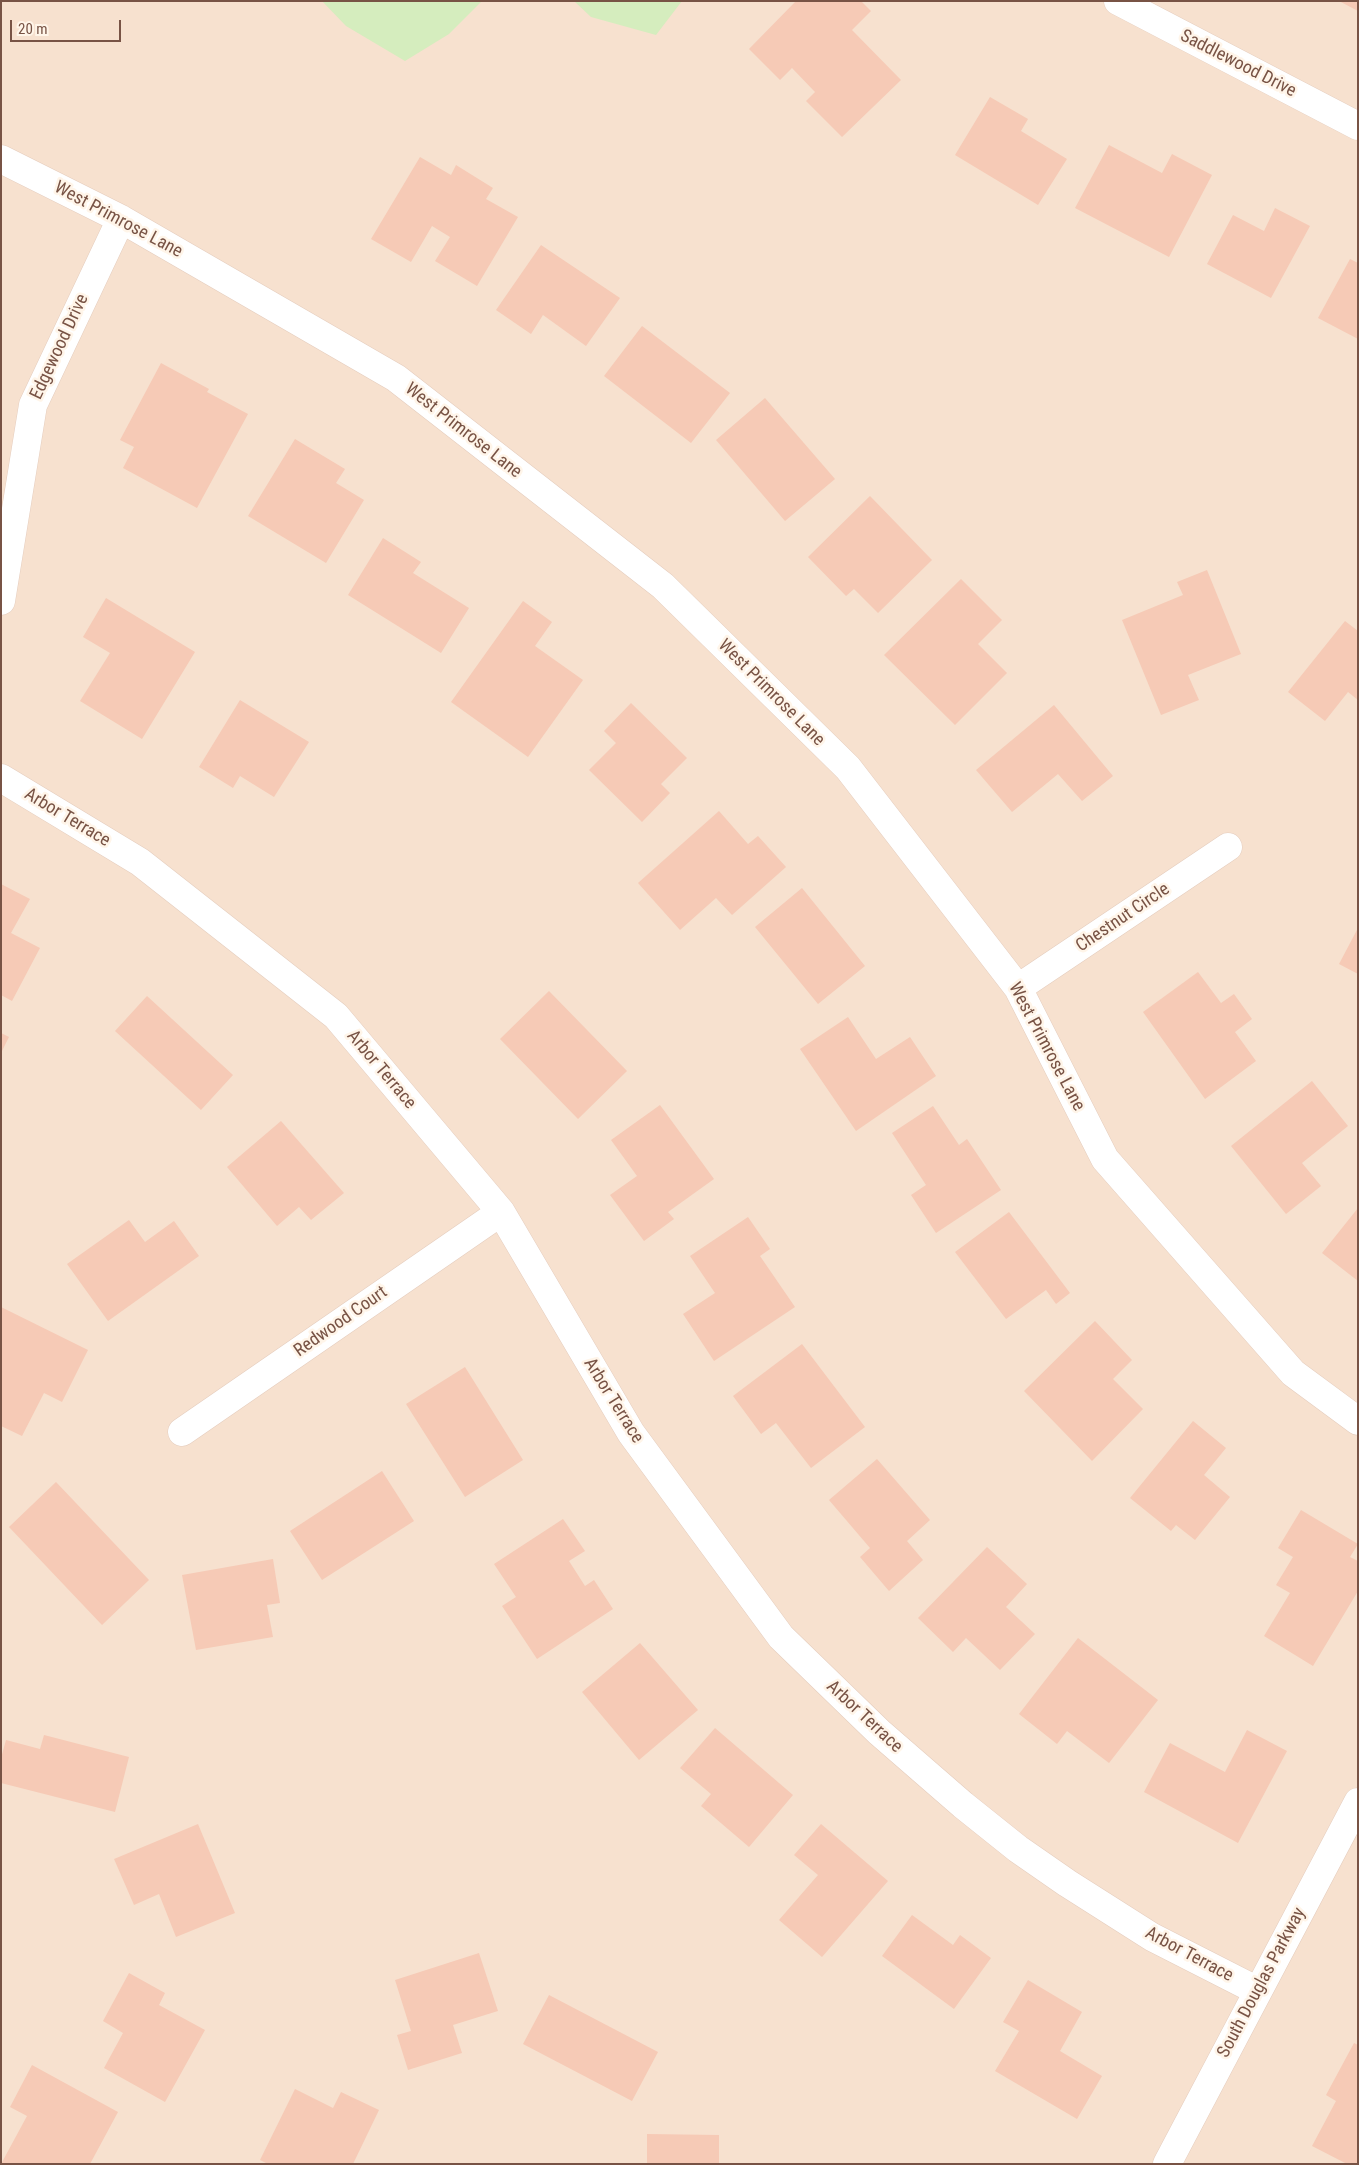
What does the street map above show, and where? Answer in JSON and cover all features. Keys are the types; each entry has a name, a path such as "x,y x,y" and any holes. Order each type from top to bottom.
{"street":[{"name":"Saddlewood Drive","path":"1118,1 1358,126"},
{"name":"West Primrose Lane","path":"1,159 121,219 396,378 663,586 848,768 1018,988 1105,1159 1293,1373 1358,1421"},
{"name":"Edgewood Drive","path":"1,601 32,405 121,219"},
{"name":"Arbor Terrace","path":"1,778 140,862 336,1016 501,1212 631,1433 781,1637 885,1738 1018,1849 1067,1883 1152,1937 1258,1991"},
{"name":"Chestnut Circle","path":"1018,988 1228,847"},
{"name":"Redwood Court","path":"182,1432 501,1212"},
{"name":"South Douglas Parkway","path":"1167,2164 1358,1802"}],"shaded area":[{"path":"1,1 1358,1 1358,2164 1,2164"}],"green space":[{"path":"322,1 482,1 449,34 405,61 346,26"},
{"path":"574,1 682,1 656,35 591,17"}],"building":[{"path":"796,1 861,1 871,11 852,30 901,80 842,137 806,101 815,92 792,68 780,80 749,49"},
{"path":"1339,1 1358,1 1358,11"},
{"path":"990,97 1028,119 1021,131 1067,159 1038,205 955,155"},
{"path":"1109,145 1162,173 1172,154 1212,175 1169,257 1075,208"},
{"path":"420,157 451,175 456,165 493,188 486,199 518,217 477,286 435,261 450,237 432,226 411,262 371,239"},
{"path":"1275,208 1310,226 1271,298 1207,264 1233,215 1264,231"},
{"path":"541,245 620,298 586,346 543,315 531,334 496,310"},
{"path":"1350,259 1358,263 1358,339 1318,318"},
{"path":"642,326 730,393 691,443 604,376"},
{"path":"161,363 209,389 207,392 248,414 197,508 123,468 134,447 120,440"},
{"path":"765,398 835,479 785,521 716,440"},
{"path":"295,439 345,469 336,483 364,500 326,563 248,516"},
{"path":"870,496 932,560 878,613 854,589 846,596 808,557"},
{"path":"383,538 421,562 413,573 469,608 441,653 348,595"},
{"path":"1207,570 1241,654 1188,675 1199,700 1161,715 1122,620 1183,595 1177,582"},
{"path":"961,579 1002,620 978,644 1007,673 955,725 884,655"},
{"path":"106,598 195,652 142,739 80,701 110,653 83,637"},
{"path":"523,601 552,622 535,646 583,680 528,757 451,702"},
{"path":"1345,621 1358,631 1358,700 1348,692 1325,721 1288,692"},
{"path":"240,700 309,742 274,797 240,776 233,788 199,767"},
{"path":"631,703 687,758 661,784 670,793 642,822 589,770 616,743 604,731"},
{"path":"1054,705 1113,776 1082,801 1058,774 1012,812 976,770"},
{"path":"719,811 748,844 758,836 786,867 732,915 716,898 680,930 638,883"},
{"path":"1,884 30,899 11,933 40,948 12,1001 1,995"},
{"path":"802,888 865,966 818,1004 755,927"},
{"path":"1358,928 1358,974 1339,964"},
{"path":"1198,972 1221,1003 1234,994 1252,1019 1235,1032 1256,1061 1205,1099 1143,1012"},
{"path":"549,991 627,1071 578,1119 500,1039"},
{"path":"147,996 233,1075 201,1110 115,1031"},
{"path":"848,1017 876,1059 910,1037 936,1076 856,1131 800,1049"},
{"path":"1,1033 9,1037 1,1053"},
{"path":"1312,1081 1348,1126 1302,1163 1321,1186 1286,1214 1231,1146"},
{"path":"660,1105 714,1179 668,1212 674,1219 644,1241 610,1195 637,1176 611,1140"},
{"path":"933,1106 959,1145 967,1139 1001,1190 936,1233 911,1195 926,1185 892,1133"},
{"path":"281,1121 344,1193 311,1220 299,1207 277,1226 227,1167"},
{"path":"1358,1208 1358,1281 1322,1253"},
{"path":"1009,1212 1070,1293 1056,1304 1046,1290 1006,1319 955,1252"},
{"path":"748,1217 770,1249 760,1256 795,1307 714,1361 683,1314 715,1293 690,1256"},
{"path":"129,1220 145,1242 174,1221 199,1256 108,1321 67,1264"},
{"path":"1,1307 88,1350 62,1402 44,1393 22,1436 1,1426"},
{"path":"1095,1321 1132,1360 1113,1379 1143,1409 1092,1461 1024,1391"},
{"path":"802,1344 865,1427 811,1468 776,1423 761,1434 733,1396"},
{"path":"465,1367 523,1460 465,1497 406,1404"},
{"path":"1193,1421 1226,1448 1204,1475 1230,1497 1195,1540 1176,1525 1171,1531 1130,1498"},
{"path":"877,1459 930,1520 907,1541 923,1560 889,1591 860,1557 870,1548 829,1500"},
{"path":"382,1471 414,1521 322,1580 290,1531"},
{"path":"56,1482 149,1580 102,1625 9,1527"},
{"path":"1301,1510 1358,1544 1350,1557 1358,1561 1358,1591 1313,1666 1264,1636 1290,1593 1276,1585 1293,1557 1278,1548"},
{"path":"563,1519 585,1551 569,1561 585,1586 594,1580 613,1609 537,1659 502,1606 516,1597 494,1564"},
{"path":"987,1547 1027,1584 1006,1607 1035,1634 1000,1670 966,1638 953,1652 918,1618"},
{"path":"273,1559 280,1603 267,1605 273,1637 196,1650 182,1575"},
{"path":"1078,1638 1158,1700 1109,1763 1067,1731 1057,1744 1019,1714"},
{"path":"640,1643 698,1710 639,1760 582,1692"},
{"path":"715,1728 793,1795 749,1847 701,1806 711,1794 680,1768"},
{"path":"1247,1730 1287,1751 1238,1843 1144,1792 1170,1743 1225,1772"},
{"path":"44,1735 129,1757 115,1812 1,1783 1,1758 6,1740 40,1749"},
{"path":"198,1824 235,1913 176,1937 159,1894 134,1905 114,1859"},
{"path":"821,1824 888,1881 822,1957 779,1920 818,1875 794,1855"},
{"path":"912,1915 953,1945 960,1935 991,1958 954,2009 882,1956"},
{"path":"479,1953 498,2011 453,2025 462,2053 408,2070 397,2035 411,2031 395,1980"},
{"path":"129,1973 165,1993 159,2005 205,2030 165,2102 104,2068 123,2033 103,2021"},
{"path":"1028,1980 1082,2012 1060,2051 1102,2076 1077,2119 995,2071 1019,2031 1003,2022"},
{"path":"549,1995 658,2052 632,2101 523,2044"},
{"path":"1354,2043 1358,2045 1358,2164 1347,2164 1312,2146 1336,2101 1326,2095"},
{"path":"32,2065 118,2112 90,2164 1,2164 27,2116 10,2107"},
{"path":"295,2089 333,2108 341,2092 379,2110 353,2164 268,2164 260,2160"},
{"path":"647,2134 719,2135 719,2164 647,2164"}]}
